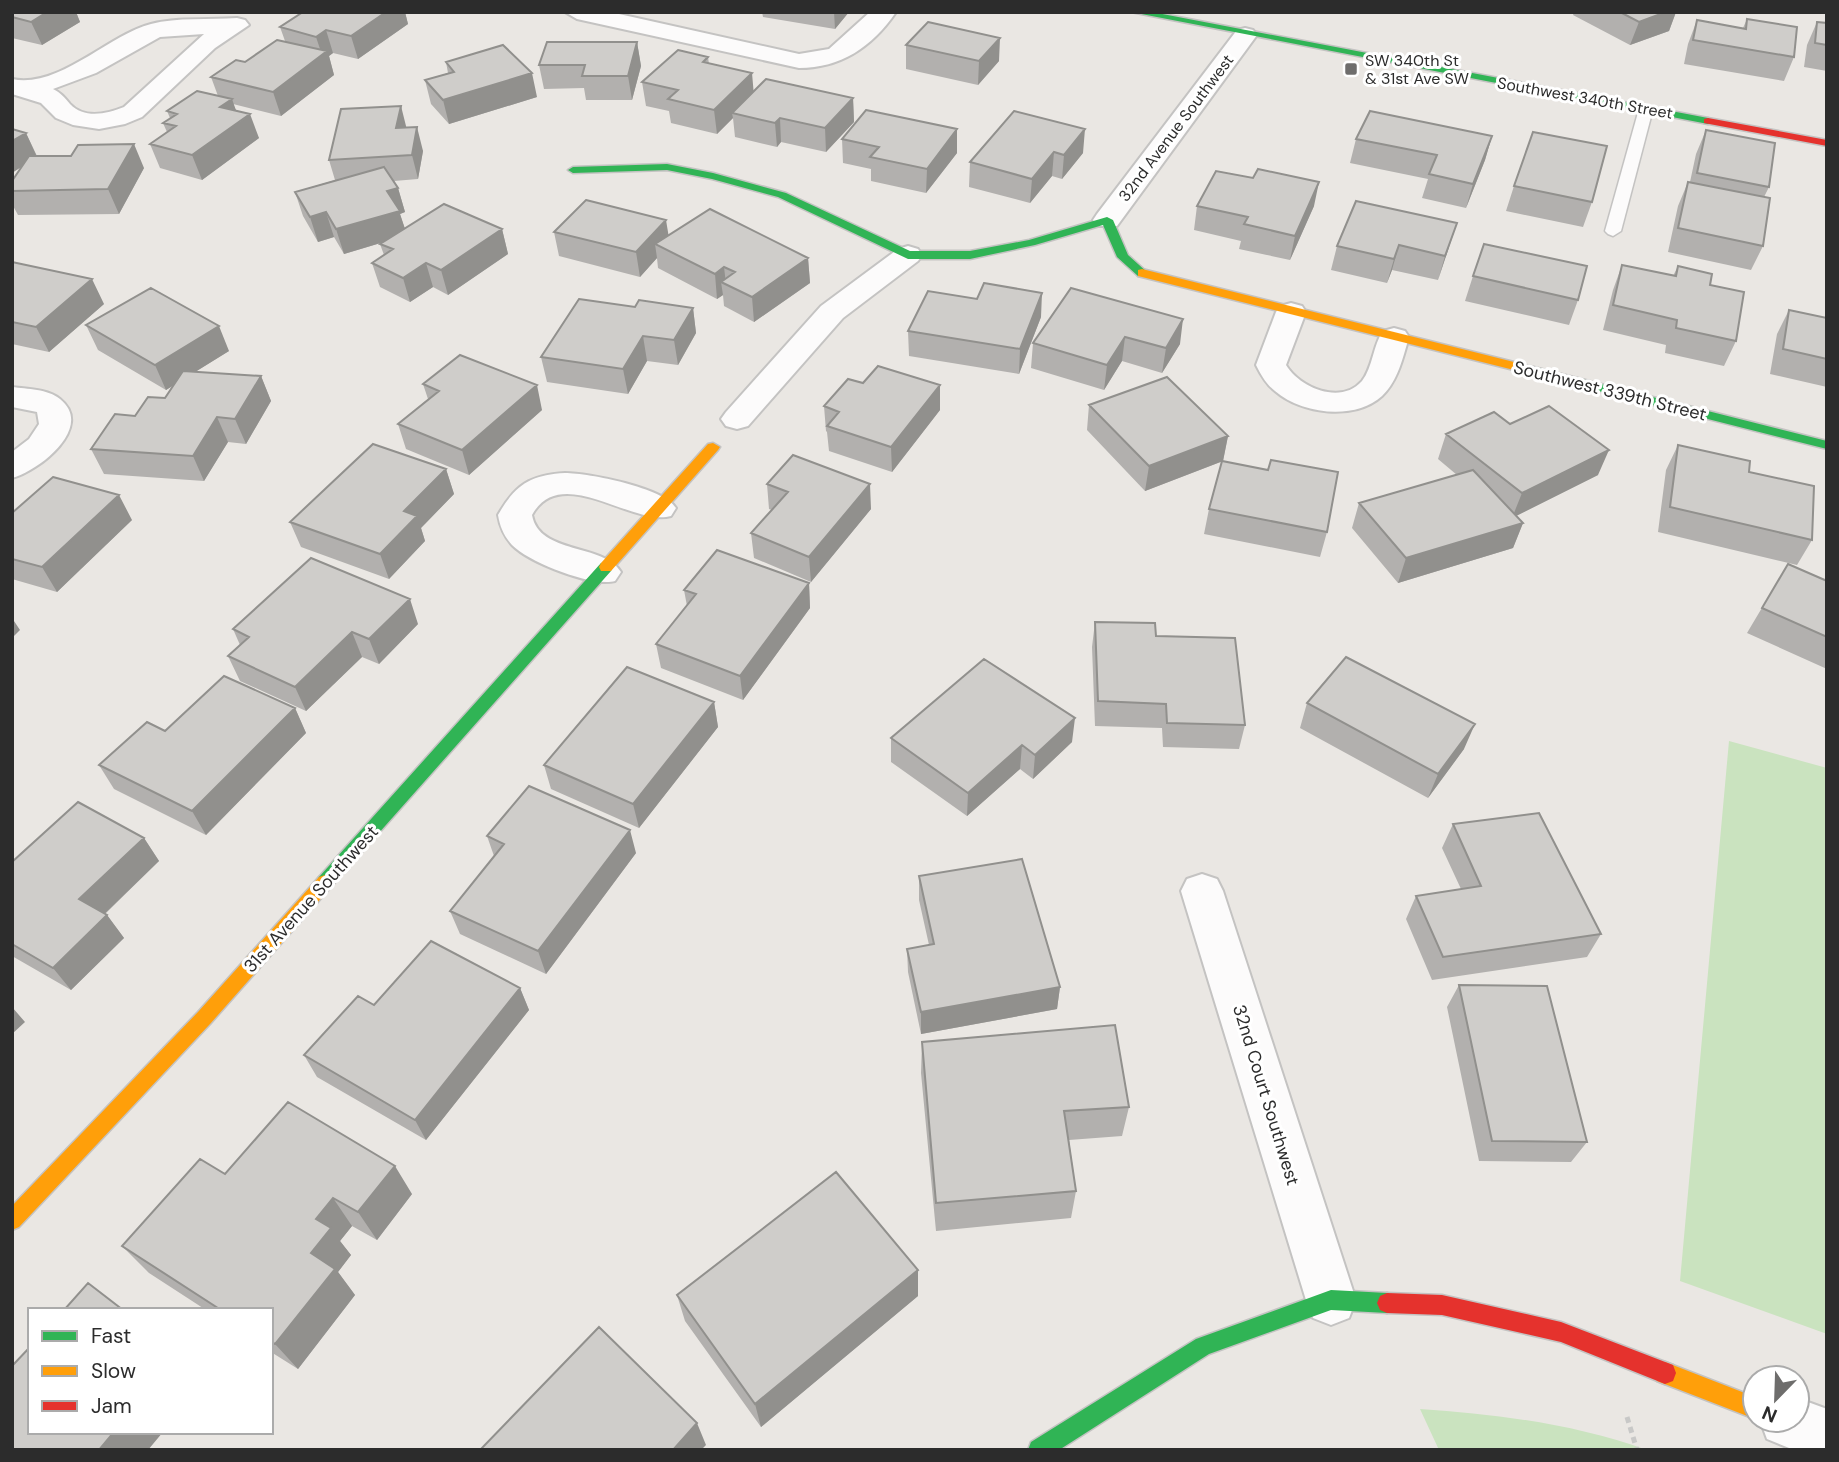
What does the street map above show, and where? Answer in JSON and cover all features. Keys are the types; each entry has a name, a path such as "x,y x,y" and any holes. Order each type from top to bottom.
{"street":[{"path":"578,12 799,61 819,62 836,59 884,12"},
{"name":"Southwest 340th Street","path":"1136,12 1245,35 1827,143"},
{"path":"237,25 206,43 133,112 120,118 98,123 79,118 63,112 53,100 20,88 87,68 155,30 237,25"},
{"name":"32nd Avenue Southwest","path":"1107,220 1245,35"},
{"path":"573,170 667,167 713,176 782,195 908,255 970,255 1031,243 1107,220"},
{"name":"Southwest 339th Street","path":"1107,220 1123,257 1142,273 1827,445"},
{"path":"737,419 832,312 908,255"},
{"path":"1291,312 1271,365 1276,377 1286,387 1311,398 1339,401 1357,398 1370,391 1377,381 1394,337"},
{"path":"12,397 40,401 52,409 57,420 55,432 46,445 12,467"},
{"name":"31st Avenue Southwest","path":"12,1220 204,1018 713,447"},
{"path":"603,572 533,544 520,536 514,524 515,511 524,499 556,484 575,484 659,508"},
{"name":"32nd Court Southwest","path":"1202,891 1331,1300"},
{"path":"1039,1450 1203,1346 1331,1300 1442,1305 1561,1332 1741,1403"}],"lane":[{"path":"1613,231 1627,188 1646,109"}],"green space":[{"path":"1729,741 1827,768 1827,1334 1680,1281"},
{"path":"1420,1409 1478,1414 1563,1427 1647,1450 1439,1450"}],"building":[{"path":"12,12 47,12 31,22 12,17"},
{"path":"303,12 386,12 351,36 326,30 316,37 280,27"},
{"path":"1620,12 1666,12 1639,22"},
{"path":"1747,19 1797,27 1794,57 1693,40 1697,20 1746,29"},
{"path":"928,22 1000,38 979,61 906,45"},
{"path":"1817,22 1827,23 1827,45 1815,43"},
{"path":"277,40 327,51 273,92 211,77 236,60 245,62"},
{"path":"547,42 637,42 628,76 582,76 585,65 539,65"},
{"path":"503,45 532,73 443,100 425,80 454,72 446,62"},
{"path":"678,50 708,57 703,62 752,73 714,110 668,99 678,90 642,82"},
{"path":"766,79 853,98 825,128 780,118 775,123 732,113"},
{"path":"197,91 232,99 220,107 250,114 192,155 150,144 176,126 163,123 177,114 167,111"},
{"path":"401,106 396,128 417,127 412,155 329,160 341,109"},
{"path":"866,110 957,129 927,169 870,157 879,147 842,139"},
{"path":"1014,111 1085,129 1064,155 1054,152 1032,179 970,162"},
{"path":"1370,111 1492,136 1473,184 1429,174 1437,155 1356,139"},
{"path":"12,129 26,133 12,141"},
{"path":"1706,130 1775,143 1769,187 1697,173"},
{"path":"1533,132 1607,146 1592,202 1514,186"},
{"path":"134,144 108,189 12,191 12,181 29,156 71,156 78,145"},
{"path":"384,167 398,188 387,191 400,211 336,229 326,212 310,217 295,192"},
{"path":"1258,169 1319,182 1295,236 1244,224 1248,217 1197,206 1216,171 1253,178"},
{"path":"1688,182 1770,198 1763,246 1678,228"},
{"path":"586,200 666,220 636,252 554,232"},
{"path":"1356,201 1457,223 1445,256 1399,245 1394,259 1337,246"},
{"path":"444,204 502,229 441,270 426,263 403,278 372,263 393,249 380,244"},
{"path":"710,209 808,258 752,297 721,282 735,272 724,267 715,274 655,244"},
{"path":"1484,244 1587,266 1578,300 1473,276"},
{"path":"12,262 92,279 36,327 12,322"},
{"path":"1622,265 1676,276 1678,266 1712,274 1710,285 1744,292 1736,341 1676,328 1677,320 1613,305"},
{"path":"984,283 1042,293 1020,349 908,331 928,291 977,299"},
{"path":"151,288 219,326 155,365 86,325"},
{"path":"1071,288 1183,319 1166,348 1125,337 1107,365 1033,343"},
{"path":"579,299 635,307 639,300 693,308 674,340 643,336 623,369 541,357"},
{"path":"1789,310 1827,318 1827,359 1783,349"},
{"path":"460,355 537,385 462,450 398,424 439,391 423,384"},
{"path":"878,366 940,385 891,447 827,426 839,412 824,406 848,379 863,383"},
{"path":"183,371 261,376 235,419 217,417 193,456 91,449 115,414 135,416 148,397 165,398"},
{"path":"1167,377 1228,436 1149,466 1089,405"},
{"path":"1549,406 1609,450 1522,493 1446,434 1494,412 1510,424"},
{"path":"373,444 446,469 404,511 417,516 380,554 290,522"},
{"path":"1678,445 1750,461 1749,472 1814,486 1812,540 1670,507"},
{"path":"793,455 870,484 809,557 751,533 788,492 767,484"},
{"path":"1271,460 1338,472 1327,532 1209,509 1222,461 1268,470"},
{"path":"1473,470 1523,523 1406,558 1359,503"},
{"path":"53,477 119,495 42,567 12,559 12,513"},
{"path":"717,550 809,583 740,676 656,644 696,594 684,590"},
{"path":"311,558 410,599 369,639 352,632 295,687 228,656 249,637 233,629"},
{"path":"1788,564 1827,581 1827,637 1762,608"},
{"path":"1095,622 1155,623 1156,636 1235,638 1245,725 1167,723 1166,704 1098,701"},
{"path":"1346,657 1475,724 1438,774 1307,703"},
{"path":"984,659 1075,718 1035,755 1022,745 968,793 891,738"},
{"path":"627,667 714,702 633,804 544,765"},
{"path":"224,676 295,708 192,811 99,765 147,722 165,731"},
{"path":"529,786 630,830 538,951 450,911 504,844 487,836"},
{"path":"78,802 144,838 79,899 107,915 53,968 12,944 12,862"},
{"path":"1539,813 1601,934 1443,957 1416,896 1481,886 1453,824"},
{"path":"1022,859 1060,987 921,1012 907,949 934,944 919,876"},
{"path":"431,941 520,988 415,1120 304,1055 358,996 374,1005"},
{"path":"1459,985 1547,986 1587,1142 1492,1141"},
{"path":"1115,1025 1129,1107 1064,1111 1076,1191 936,1203 922,1042"},
{"path":"288,1102 395,1166 358,1212 333,1198 316,1219 331,1228 311,1253 335,1269 275,1344 273,1308 218,1308 122,1246 200,1159 225,1174"},
{"path":"836,1172 918,1270 755,1404 677,1295"},
{"path":"88,1283 120,1308 66,1308"},
{"path":"599,1327 697,1423 673,1450 480,1450"},
{"path":"28,1349 28,1434 112,1434 99,1450 12,1450 12,1366"}],"traffic: fast":[{"path":"1136,12 1708,121"},
{"path":"573,170 667,167 713,176 782,195 908,255 970,255 1031,243 1107,220 1123,257 1142,273"},
{"path":"1518,367 1827,445"},
{"path":"325,882 606,567"},
{"path":"1039,1450 1203,1346 1331,1300 1387,1303"}],"traffic: slow":[{"path":"1142,273 1518,367"},
{"path":"606,567 713,447"},
{"path":"12,1220 204,1018 325,882"},
{"path":"1665,1373 1741,1403"}],"traffic: jam":[{"path":"1708,121 1827,143"},
{"path":"1387,1303 1442,1305 1561,1332 1665,1373"}],"place":[{"name":"SW 340th St & 31st Ave SW","path":"1351,69"}]}
